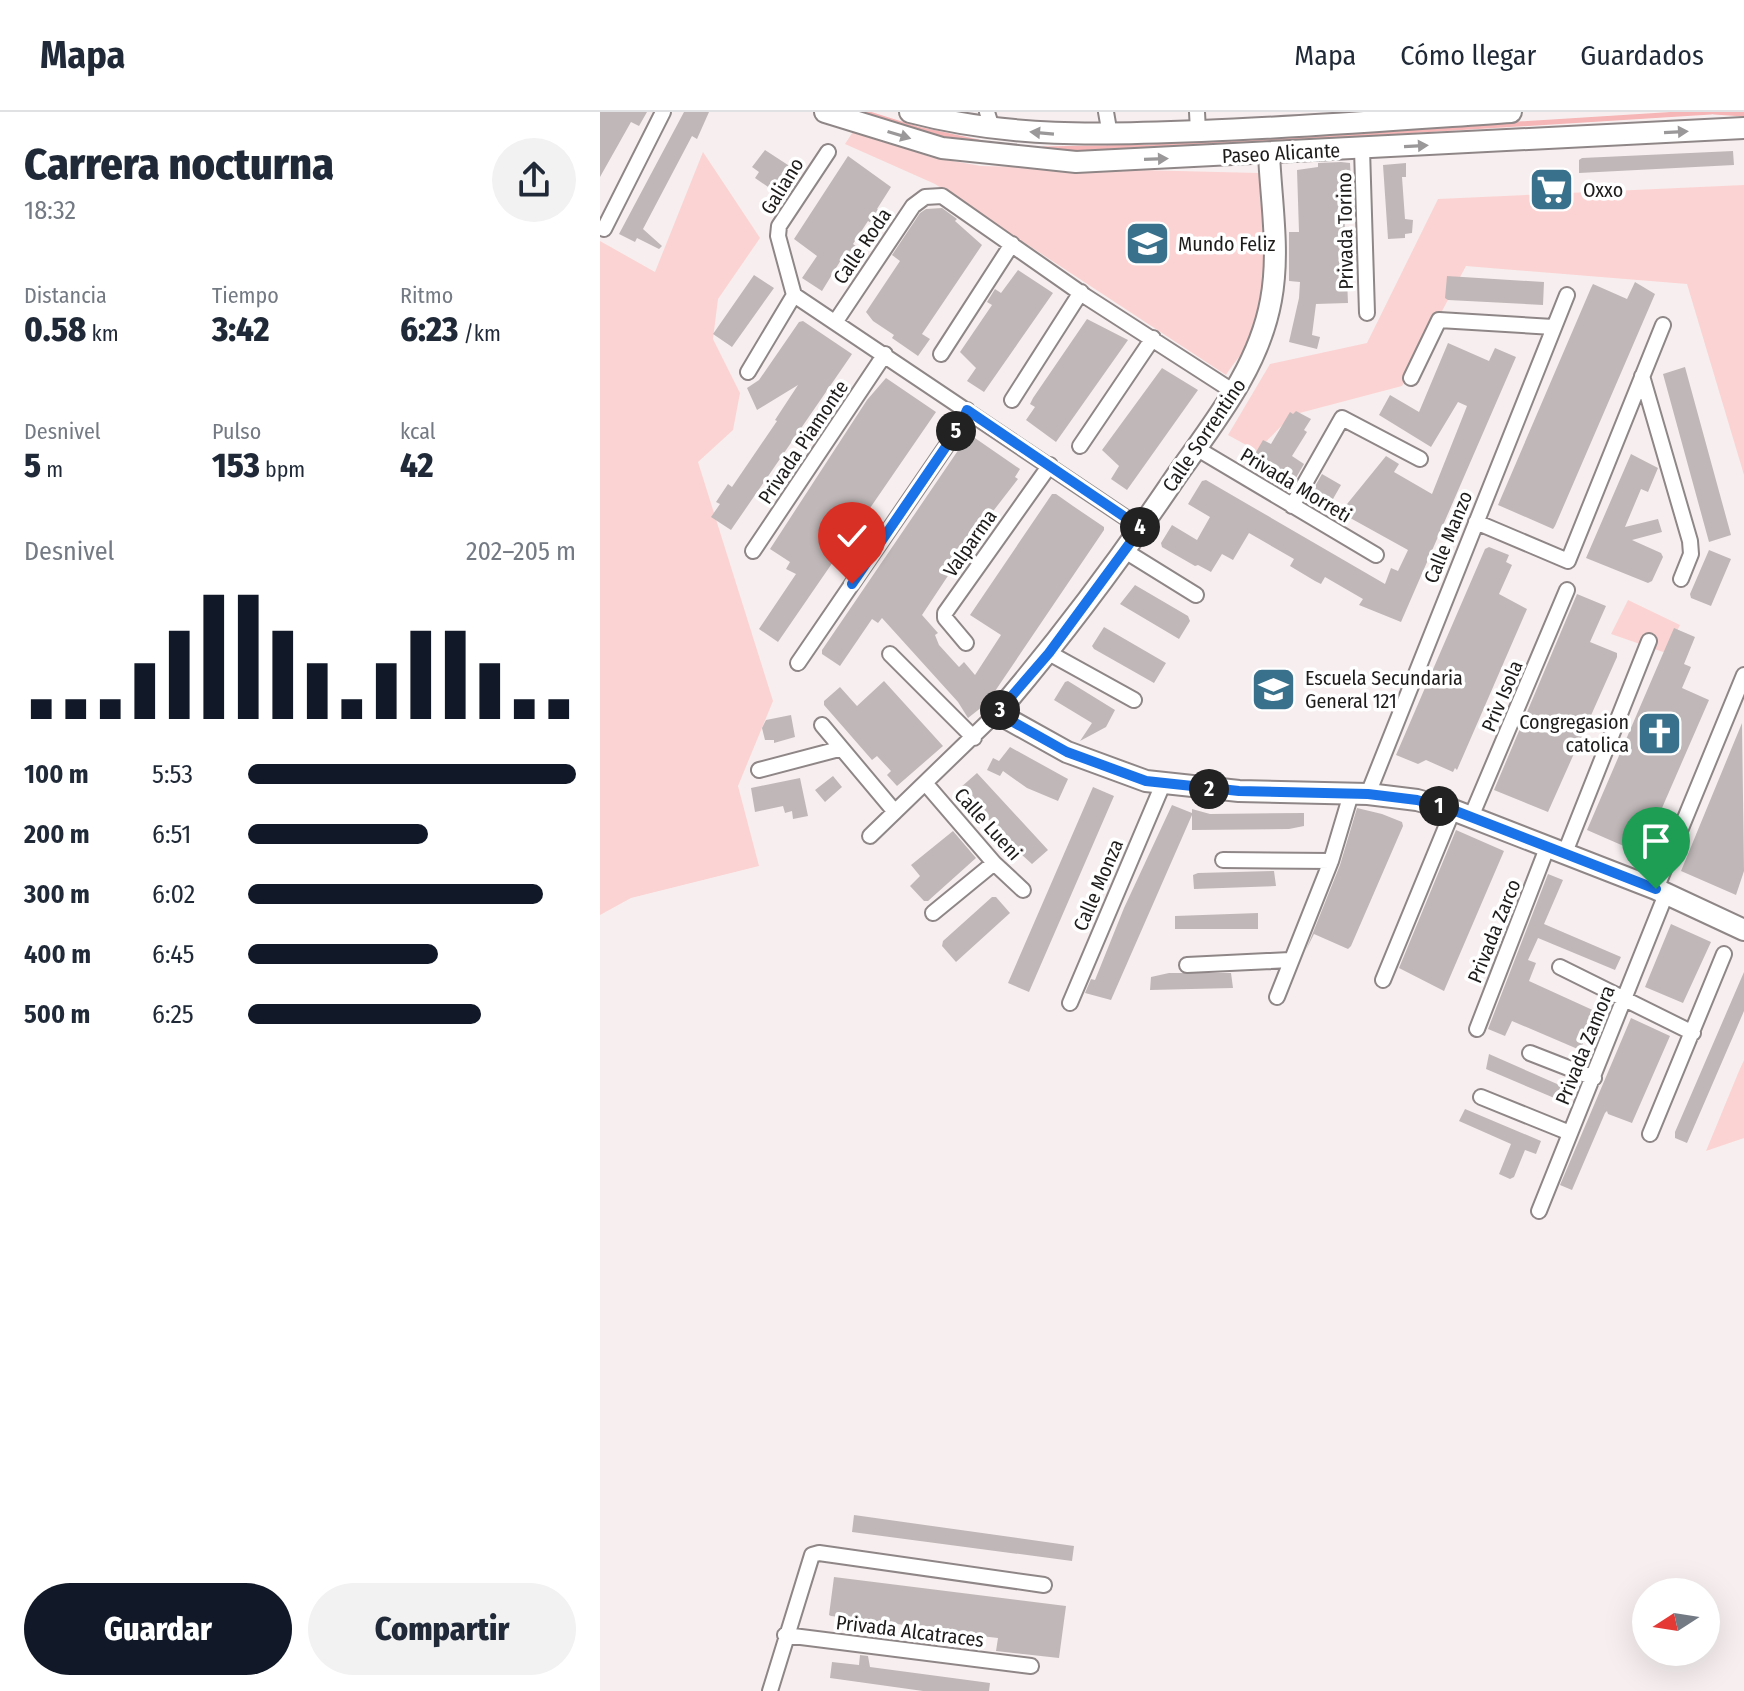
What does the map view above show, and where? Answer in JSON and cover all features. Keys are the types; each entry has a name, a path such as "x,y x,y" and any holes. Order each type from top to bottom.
{"street":[{"path":"604,229 663,112"},
{"name":"Paseo Alicante","path":"826,112 942,148 1044,160 1269,154 1744,128"},
{"name":"Paseo Alicante","path":"910,112 990,120 1041,134 1110,135 1197,122 1277,123 1511,112"},
{"path":"1106,112 1110,135"},
{"path":"1269,154 1277,123"},
{"name":"Privada Torino","path":"1362,149 1367,313"},
{"name":"Galiano","path":"794,295 778,236 779,226 828,152"},
{"name":"Calle Sorrentino","path":"870,836 974,738 1049,653 1125,551 1234,392 1261,338 1271,300 1275,259 1269,154"},
{"name":"Calle Roda","path":"836,321 913,206 925,197 942,196 1234,392"},
{"path":"941,354 1012,244"},
{"path":"1012,400 1081,292"},
{"path":"748,372 794,295 1141,528"},
{"name":"Calle Manzo","path":"1277,997 1331,861 1476,522 1567,295"},
{"path":"1411,378 1439,320 1553,327"},
{"path":"1476,522 1568,561 1663,325"},
{"path":"1080,446 1153,338"},
{"name":"Privada Piamonte","path":"753,551 885,354"},
{"path":"1642,376 1690,541 1691,554 1681,579"},
{"path":"798,663 960,426 967,410"},
{"path":"1292,506 1342,418 1420,459"},
{"name":"Privada Morreti","path":"1196,448 1376,555"},
{"name":"Valparma","path":"966,643 945,618 945,613 1050,465"},
{"path":"1125,551 1196,595"},
{"name":"Priv Isola","path":"1383,980 1567,590"},
{"name":"Privada Zarco","path":"1477,1029 1649,641"},
{"path":"1049,653 1134,700"},
{"path":"890,654 974,738"},
{"name":"Privada Zamora","path":"1539,1211 1625,999 1661,892 1744,675"},
{"path":"997,713 1067,752 1114,772 1163,784 1239,791 1360,794 1417,800 1462,814 1743,926"},
{"path":"822,725 839,749 895,812"},
{"path":"759,770 839,749"},
{"name":"Calle Lueni","path":"926,784 994,863 1023,890"},
{"name":"Calle Monza","path":"1070,1003 1163,784"},
{"path":"1223,860 1331,861"},
{"path":"933,913 994,863"},
{"path":"1650,1134 1724,954"},
{"path":"1187,965 1290,960"},
{"path":"1560,967 1693,1033"},
{"path":"1530,1053 1594,1078"},
{"path":"1481,1097 1570,1133"},
{"path":"770,1691 812,1555 819,1553 1044,1585"},
{"name":"Privada Alcatraces","path":"785,1635 1031,1666"}],"shaded area":[{"path":"854,130 930,157 981,166 1259,173 1263,275 1259,315 1251,339 1226,375 935,184 845,144"},
{"path":"703,152 760,238 718,299 713,339 740,393 733,430 698,462 773,701 738,786 759,866 631,898 600,915 600,241 655,272"},
{"path":"1744,185 1744,475 1687,284 1466,266 1402,386 1292,415 1257,451 1228,435 1270,364 1367,343 1438,199"},
{"path":"1628,600 1680,625 1666,653 1611,634"},
{"path":"1744,1060 1744,1138 1706,1151 1739,1071"}],"building":[{"path":"600,112 647,112 639,126 631,122 600,177"},
{"path":"684,112 709,112 697,139 692,136 643,229 662,246 659,249 637,238 635,242 619,234"},
{"path":"765,150 791,167 774,191 755,178 759,172 752,167"},
{"path":"1733,151 1734,165 1579,173 1579,160 1582,158"},
{"path":"848,156 891,187 877,209 884,215 876,226 868,221 853,244 861,250 853,261 844,255 822,291 802,278 817,256 794,239"},
{"path":"1318,163 1350,163 1351,181 1343,182 1348,303 1316,304 1312,335 1320,337 1317,349 1289,342 1300,282 1289,281 1289,232 1299,232 1297,170 1318,167"},
{"path":"1406,163 1406,177 1402,177 1405,219 1413,220 1412,233 1405,234 1405,238 1388,239 1383,165"},
{"path":"942,208 982,245 922,334 930,339 918,356 892,338 894,335 873,321 866,312 900,261 892,255 920,213 926,209"},
{"path":"1018,270 1053,293 984,392 967,381 976,368 960,352 992,305 987,302 995,289 1001,293"},
{"path":"754,275 774,288 732,347 713,334"},
{"path":"1447,276 1544,282 1543,305 1448,300 1445,298"},
{"path":"1635,282 1655,294 1555,526 1553,529 1498,505 1593,284 1627,299"},
{"path":"1087,319 1128,340 1056,442 1026,420 1035,407 1030,404"},
{"path":"803,321 852,354 731,530 711,517 720,504 716,502 728,484 732,487 798,385 757,410 747,388 759,380 799,322"},
{"path":"1448,343 1489,361 1495,348 1516,357 1401,622 1359,605 1363,599 1325,577 1321,584 1315,581 1290,566 1294,559 1249,533 1233,560 1222,554 1211,572 1162,547 1161,543 1172,525 1197,540 1210,517 1188,504 1202,481 1206,480 1385,584 1391,568 1398,571 1408,550 1343,514 1343,509 1386,456 1399,464 1394,472 1432,494 1467,406 1458,402 1431,447 1379,415 1390,395 1419,412"},
{"path":"1685,367 1731,535 1709,542 1663,374"},
{"path":"1162,368 1198,390 1127,490 1111,479 1119,466 1102,450"},
{"path":"886,378 936,412 778,642 759,629 796,574 786,569 790,562 770,549 867,400"},
{"path":"1296,411 1311,419 1292,456 1304,464 1293,483 1252,459 1263,440 1271,444 1290,412 1293,414"},
{"path":"972,436 1020,469 1015,477 1018,479 977,532 922,615 938,633 935,635 939,645 959,667 964,662 975,675 1001,635 970,615 1052,494 1104,527 1104,530 987,703 968,718 958,702 882,618 878,623 872,619 840,666 822,654 822,650 959,449"},
{"path":"1631,454 1658,468 1648,492 1641,489 1625,527 1658,519 1662,532 1632,540 1661,553 1663,557 1652,581 1648,583 1586,558"},
{"path":"1322,474 1341,485 1329,506 1310,495"},
{"path":"1489,547 1509,555 1506,562 1512,565 1499,594 1527,609 1457,770 1455,768 1453,772 1426,760 1418,764 1396,755 1485,549"},
{"path":"1709,550 1731,559 1711,606 1691,598 1690,594"},
{"path":"1135,585 1188,616 1190,621 1179,639 1120,604"},
{"path":"1577,594 1606,606 1590,642 1617,653 1617,657 1548,812 1494,790"},
{"path":"1104,627 1166,663 1154,683 1094,649 1092,646"},
{"path":"1674,628 1695,637 1684,664 1691,667 1682,688 1709,700 1642,854 1587,830"},
{"path":"884,681 943,746 897,786 887,775 891,771 877,756 872,760 824,705 824,701 840,687 857,706"},
{"path":"1068,681 1115,710 1106,727 1080,741 1092,723 1054,700"},
{"path":"791,715 795,737 774,743 774,740 765,740 762,728 766,720"},
{"path":"1742,723 1744,871 1736,895 1681,871"},
{"path":"1010,747 1068,779 1058,801 1027,788 1003,771 1000,776 987,770 993,758 999,761"},
{"path":"977,773 1048,850 1032,864 960,788"},
{"path":"833,776 842,787 825,802 815,790"},
{"path":"800,778 808,816 793,819 792,811 785,813 783,806 755,812 751,788"},
{"path":"1093,787 1114,796 1029,992 1008,983"},
{"path":"1172,805 1192,813 1192,809 1210,814 1304,813 1304,826 1289,829 1192,830 1192,815 1111,1000 1085,993 1091,979 1095,980 1124,908"},
{"path":"1357,808 1382,814 1402,822 1403,826 1351,946 1348,949 1314,934 1306,950 1340,865"},
{"path":"1456,830 1504,851 1444,991 1399,968"},
{"path":"953,831 976,858 928,901 924,901 910,886 920,876 911,865"},
{"path":"1274,871 1276,886 1194,889 1193,875 1198,873"},
{"path":"1548,874 1563,880 1544,924 1621,957 1615,970 1538,938 1528,960 1536,963 1529,981 1597,1012 1580,1050 1512,1021 1505,1036 1488,1029"},
{"path":"992,897 996,897 1010,913 956,962 942,946 943,941"},
{"path":"1258,913 1258,929 1175,929 1175,916"},
{"path":"1671,924 1711,942 1683,1003 1645,987"},
{"path":"1744,972 1744,1011 1687,1143 1675,1138 1675,1132"},
{"path":"1169,973 1231,973 1233,988 1150,990 1151,977"},
{"path":"1631,1018 1670,1036 1632,1123 1607,1111 1605,1113 1572,1190 1560,1185"},
{"path":"1489,1054 1564,1087 1559,1100 1486,1069"},
{"path":"1465,1109 1541,1141 1536,1154 1525,1150 1514,1177 1510,1179 1499,1174 1511,1144 1459,1121"},
{"path":"854,1515 1074,1546 1072,1561 852,1532"},
{"path":"834,1577 1066,1606 1059,1658 996,1651 998,1638 954,1633 952,1642 936,1641 938,1629 831,1616"},
{"path":"860,1655 868,1656 870,1667 990,1683 989,1691 923,1691 830,1678 832,1662 859,1665"}],"waterway":[{"path":"863,112 917,129 978,142"},
{"path":"1043,149 1150,147 1711,112"},
{"path":"1714,112 1744,114"}],"place":[{"name":"Oxxo","path":"1552,190"},
{"name":"Mundo Feliz","path":"1147,244"},
{"name":"Escuela Secundaria General 121","path":"1274,690"},
{"name":"Congregasion catolica","path":"1660,734"}],"route":[{"path":"852,584 960,426 967,410 1141,528 1049,653 997,713 1067,752 1114,772 1146,781 1239,791 1368,794 1417,800 1453,810 1656,889"}]}
